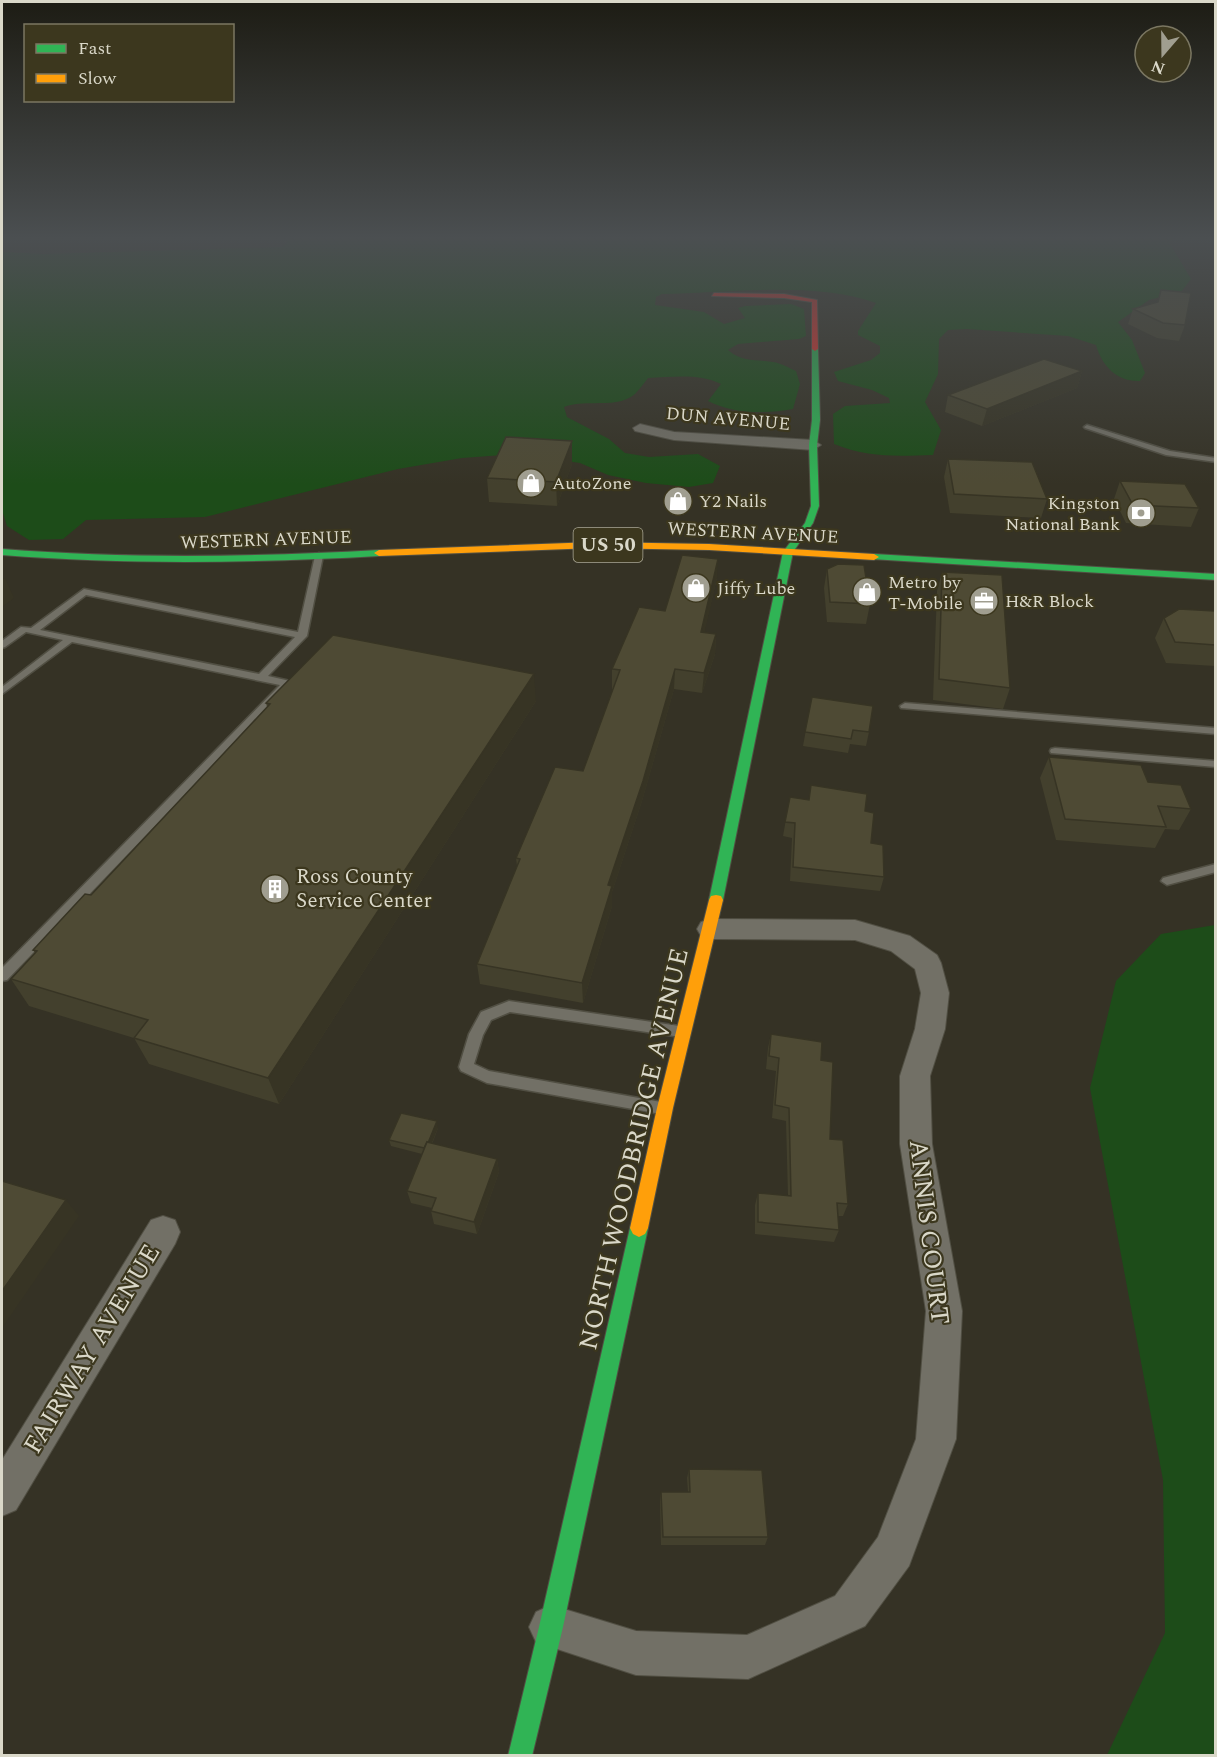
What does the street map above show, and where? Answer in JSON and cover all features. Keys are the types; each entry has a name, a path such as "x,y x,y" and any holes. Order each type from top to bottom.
{"street":[{"path":"788,552 809,523 815,506 813,445 816,420 815,321"},
{"name":"DUN AVENUE","path":"640,428 674,436 813,445"},
{"name":"WESTERN AVENUE","path":"2,552 48,558 128,563 556,544 698,547 1215,577"},
{"name":"NORTH WOODBRIDGE AVENUE","path":"520,1755 551,1627 665,1108 710,929 788,552"},
{"name":"ANNIS COURT","path":"551,1627 636,1653 748,1657 850,1611 894,1551 936,1439 944,1311 916,1144 915,1076 930,1029 935,993 927,963 900,943 855,930 710,929"},
{"name":"FAIRWAY AVENUE","path":"2,1496 163,1232"}],"lane":[{"path":"1087,427 1168,453 1215,460"},
{"path":"261,678 302,636 318,556"},
{"path":"33,631 84,592 302,636"},
{"path":"2,645 24,629 287,683 2,976"},
{"path":"2,692 70,639"},
{"path":"905,706 1215,732"},
{"path":"1055,751 1215,764"},
{"path":"1167,881 1215,868"},
{"path":"665,1108 487,1077 466,1067 476,1034 486,1016 508,1006 685,1032"}],"green space":[{"path":"2,321 719,321 724,324 735,321 805,321 806,336 799,339 738,344 728,350 744,359 782,364 796,371 800,384 793,409 771,412 738,411 718,405 708,401 721,384 704,378 685,376 648,378 635,394 619,402 581,403 564,407 567,417 609,439 625,453 649,457 698,454 720,466 713,483 689,487 646,483 608,475 580,463 516,454 462,458 398,469 205,517 86,520 63,539 29,540 7,526 2,510"},
{"path":"864,321 1119,321 1132,340 1145,373 1140,381 1124,379 1106,366 1096,345 1068,336 967,329 948,330 939,339 938,374 925,402 941,430 933,455 871,454 834,444 833,414 845,406 890,403 889,398 872,390 838,381 834,372 871,360 880,353 880,346 858,335"},
{"path":"1215,925 1215,1755 1107,1755 1165,1633 1163,1480 1090,1088 1116,981 1161,934"}],"building":[{"path":"1159,321 1186,321 1185,325"},
{"path":"1044,359 1082,371 987,409 948,395"},
{"path":"506,437 572,441 556,482 487,478"},
{"path":"948,459 1032,462 1047,499 954,494"},
{"path":"1120,481 1185,484 1199,508 1133,505"},
{"path":"682,555 718,559 701,632 716,634 704,673 675,669 643,781 608,885 612,886 582,983 477,964 520,859 516,858 555,767 583,771 620,670 612,669 639,607 665,611"},
{"path":"838,564 864,565 870,604 830,602 827,569"},
{"path":"942,572 1002,575 1010,688 939,679"},
{"path":"1179,609 1215,611 1215,645 1175,642 1164,618"},
{"name":"Ross County Service Center","path":"333,635 534,674 268,1078 134,1038 148,1020 11,979 37,951 33,950 85,894 91,895 270,704 266,703"},
{"path":"812,697 873,706 869,732 853,730 851,739 805,732"},
{"path":"1049,757 1141,765 1148,782 1181,785 1191,809 1158,806 1166,827 1065,819"},
{"path":"811,785 867,794 865,811 874,813 871,843 883,845 884,877 793,867 795,823 785,822 790,797 809,800"},
{"path":"771,1034 822,1042 821,1060 833,1062 830,1139 843,1140 848,1204 837,1203 839,1230 758,1222 758,1193 791,1196 789,1108 775,1105 779,1058 769,1056"},
{"path":"401,1113 437,1121 424,1148 389,1140"},
{"path":"427,1142 497,1159 474,1222 431,1211 436,1198 407,1191"},
{"path":"2,1181 66,1200 2,1291"},
{"path":"689,1469 762,1470 768,1537 663,1537 661,1492 690,1492"}],"traffic: fast":[{"path":"716,900 788,552 809,523 815,506 813,445 816,420 815,349"},
{"path":"2,552 144,560 284,558 379,553"},
{"path":"874,557 1216,577"},
{"path":"520,1756 551,1627 639,1228"}],"traffic: slow":[{"path":"379,553 595,545 709,547 874,557"},
{"path":"639,1228 665,1108 716,900"}],"traffic: jam":[{"path":"815,321 815,349"}],"place":[{"name":"AutoZone","path":"531,483"},
{"name":"Y2 Nails","path":"678,501"},
{"name":"Kingston National Bank","path":"1141,513"},
{"name":"Jiffy Lube","path":"696,588"},
{"name":"Metro by T-Mobile","path":"867,592"},
{"name":"H&R Block","path":"984,601"},
{"name":"Ross County Service Center","path":"275,889"}]}
